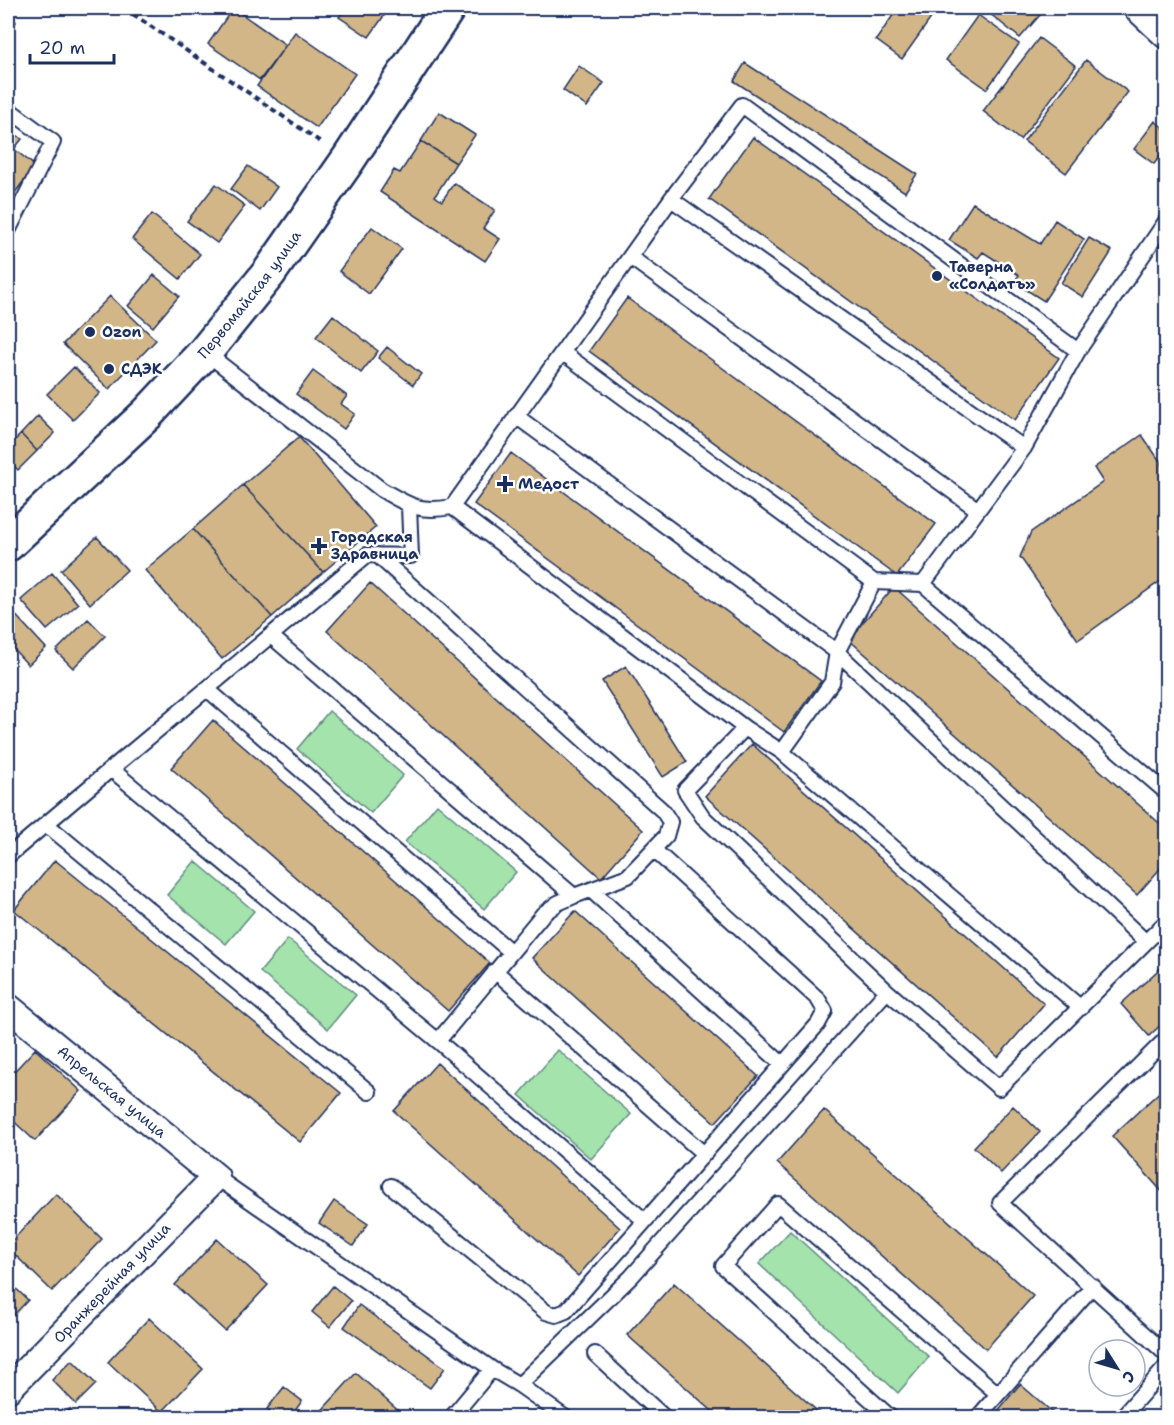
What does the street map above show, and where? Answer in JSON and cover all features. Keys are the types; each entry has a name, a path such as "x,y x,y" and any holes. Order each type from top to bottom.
{"street":[{"name":"Первомайская улица","path":"8,544 147,414 205,352 269,273 348,160 448,8"},
{"path":"1137,8 1167,34"},
{"name":"Апрельская улица","path":"8,1007 216,1177"},
{"name":"Оранжерейная улица","path":"8,1389 216,1177"}],"lane":[{"path":"205,352 382,490 409,506 430,511 452,507 671,199 742,105 1078,351"},
{"path":"8,109 53,142 8,231"},
{"path":"671,199 1024,448"},
{"path":"923,584 1024,448 1078,351 1167,221"},
{"path":"630,256 978,510"},
{"path":"562,352 874,582 923,584 1167,792"},
{"path":"516,416 837,652 1146,942"},
{"path":"8,856 367,555 411,556 409,506"},
{"path":"452,507 745,728 782,752 1081,1008"},
{"path":"377,555 663,811 670,822 666,836 628,876 558,903 543,914 438,1041"},
{"path":"782,752 832,682 837,652 874,582"},
{"path":"271,636 574,896"},
{"path":"207,689 511,952"},
{"path":"745,728 684,790 703,817 887,991 999,1088 1167,922"},
{"path":"111,769 438,1041 645,1221"},
{"path":"46,824 369,1092"},
{"path":"391,1186 546,1312 556,1315 566,1311 818,1024 825,1011 818,999 654,850"},
{"path":"591,890 782,1064"},
{"path":"495,971 704,1154"},
{"path":"519,1385 631,1277 887,991"},
{"path":"1167,1039 1000,1203 1167,1354"},
{"path":"216,1177 566,1418"},
{"path":"891,1418 723,1266 778,1204 998,1394"},
{"path":"977,1418 1093,1286"},
{"path":"595,1354 665,1418"},
{"path":"1121,1418 1167,1367"},
{"path":"451,1418 492,1369"}],"path":[{"path":"124,8 348,160"}],"green space":[{"path":"329,711 403,775 371,813 297,749"},
{"path":"437,804 516,872 484,909 405,842"},
{"path":"195,861 254,911 226,944 167,895"},
{"path":"288,939 356,995 328,1029 260,972"},
{"path":"558,1050 631,1114 591,1159 519,1095"},
{"path":"790,1231 929,1357 898,1393 759,1264"}],"building":[{"path":"233,8 286,45 260,80 208,44"},
{"path":"345,8 378,8 386,13 369,37 339,17"},
{"path":"898,8 924,8 934,14 902,59 876,40"},
{"path":"994,8 1046,8 1020,38 989,13"},
{"path":"8,15 16,22 8,34"},
{"path":"978,15 1019,44 987,89 946,60"},
{"path":"295,32 355,74 317,128 257,86"},
{"path":"1039,38 1076,66 1020,140 983,111"},
{"path":"1086,60 1128,92 1066,173 1024,141"},
{"path":"745,63 917,174 905,192 734,81"},
{"path":"579,66 604,83 587,107 563,90"},
{"path":"439,112 475,135 456,163 421,141"},
{"path":"1155,121 1166,130 1166,149 1154,164 1134,149"},
{"path":"8,128 22,139 14,149 35,166 8,202"},
{"path":"753,137 1059,358 1015,420 709,199"},
{"path":"421,141 456,163 435,196 442,201 454,183 495,210 483,228 500,239 485,261 380,192 394,170 400,173"},
{"path":"248,166 277,187 260,211 231,189"},
{"path":"216,184 245,206 217,243 187,221"},
{"path":"973,203 1040,244 1055,220 1084,239 1044,301 1014,282 1019,275 983,252 978,258 949,240"},
{"path":"152,214 200,254 180,279 132,239"},
{"path":"372,227 402,249 369,294 339,271"},
{"path":"1089,238 1112,251 1083,297 1061,283"},
{"path":"154,275 179,296 153,327 128,306"},
{"path":"110,296 156,340 109,389 63,344"},
{"path":"627,298 936,524 897,576 589,351"},
{"path":"333,315 378,351 361,373 316,337"},
{"path":"387,347 421,374 413,385 378,358"},
{"path":"74,367 100,393 73,420 47,394"},
{"path":"313,371 347,396 341,404 355,414 344,429 296,394"},
{"path":"38,416 55,433 37,451 21,434"},
{"path":"21,434 37,451 18,470 8,460 8,447"},
{"path":"1142,435 1166,470 1166,577 1078,640 1020,557 1031,532 1103,482 1094,468"},
{"path":"299,437 376,527 323,572 243,485"},
{"path":"511,453 821,681 784,732 474,504"},
{"path":"243,485 323,572 272,617 193,529"},
{"path":"193,529 272,617 222,659 145,570"},
{"path":"97,537 127,570 90,604 61,570"},
{"path":"52,573 78,604 47,630 21,600"},
{"path":"370,583 643,830 601,878 327,631"},
{"path":"894,587 1166,829 1166,862 1137,895 848,639"},
{"path":"9,608 46,648 28,665 8,643"},
{"path":"88,619 105,636 73,668 56,651"},
{"path":"626,666 687,762 663,777 602,681"},
{"path":"213,720 490,963 448,1011 171,768"},
{"path":"752,744 1044,1004 998,1057 705,796"},
{"path":"55,860 341,1093 300,1142 14,910"},
{"path":"575,911 758,1076 715,1123 532,958"},
{"path":"1166,963 1166,1020 1149,1036 1121,1004"},
{"path":"35,1049 81,1091 35,1141 8,1116 8,1078"},
{"path":"437,1063 620,1228 578,1276 394,1111"},
{"path":"1166,1086 1166,1196 1112,1136"},
{"path":"1013,1106 1040,1132 1001,1173 974,1147"},
{"path":"824,1110 1033,1296 986,1349 777,1163"},
{"path":"56,1194 102,1239 52,1291 8,1248 8,1245"},
{"path":"334,1201 368,1224 353,1246 319,1223"},
{"path":"217,1239 268,1285 225,1331 175,1285"},
{"path":"8,1281 28,1300 13,1316 8,1311"},
{"path":"674,1283 825,1418 720,1418 627,1335"},
{"path":"333,1286 351,1301 330,1327 312,1312"},
{"path":"359,1305 445,1368 430,1388 344,1327"},
{"path":"149,1318 203,1369 162,1412 108,1362"},
{"path":"72,1360 96,1384 76,1404 52,1380"},
{"path":"356,1373 402,1414 399,1418 315,1418"},
{"path":"1020,1384 1059,1418 992,1418"},
{"path":"284,1387 302,1401 290,1418 278,1418 267,1409"},
{"path":"69,1409 78,1418 61,1418"}],"place":[{"name":"Таверна «Солдатъ»","path":"937,276"},
{"name":"Ozon","path":"90,332"},
{"name":"СДЭК","path":"109,369"},
{"name":"Медост","path":"505,484"},
{"name":"Городская Здравница","path":"319,546"}]}
